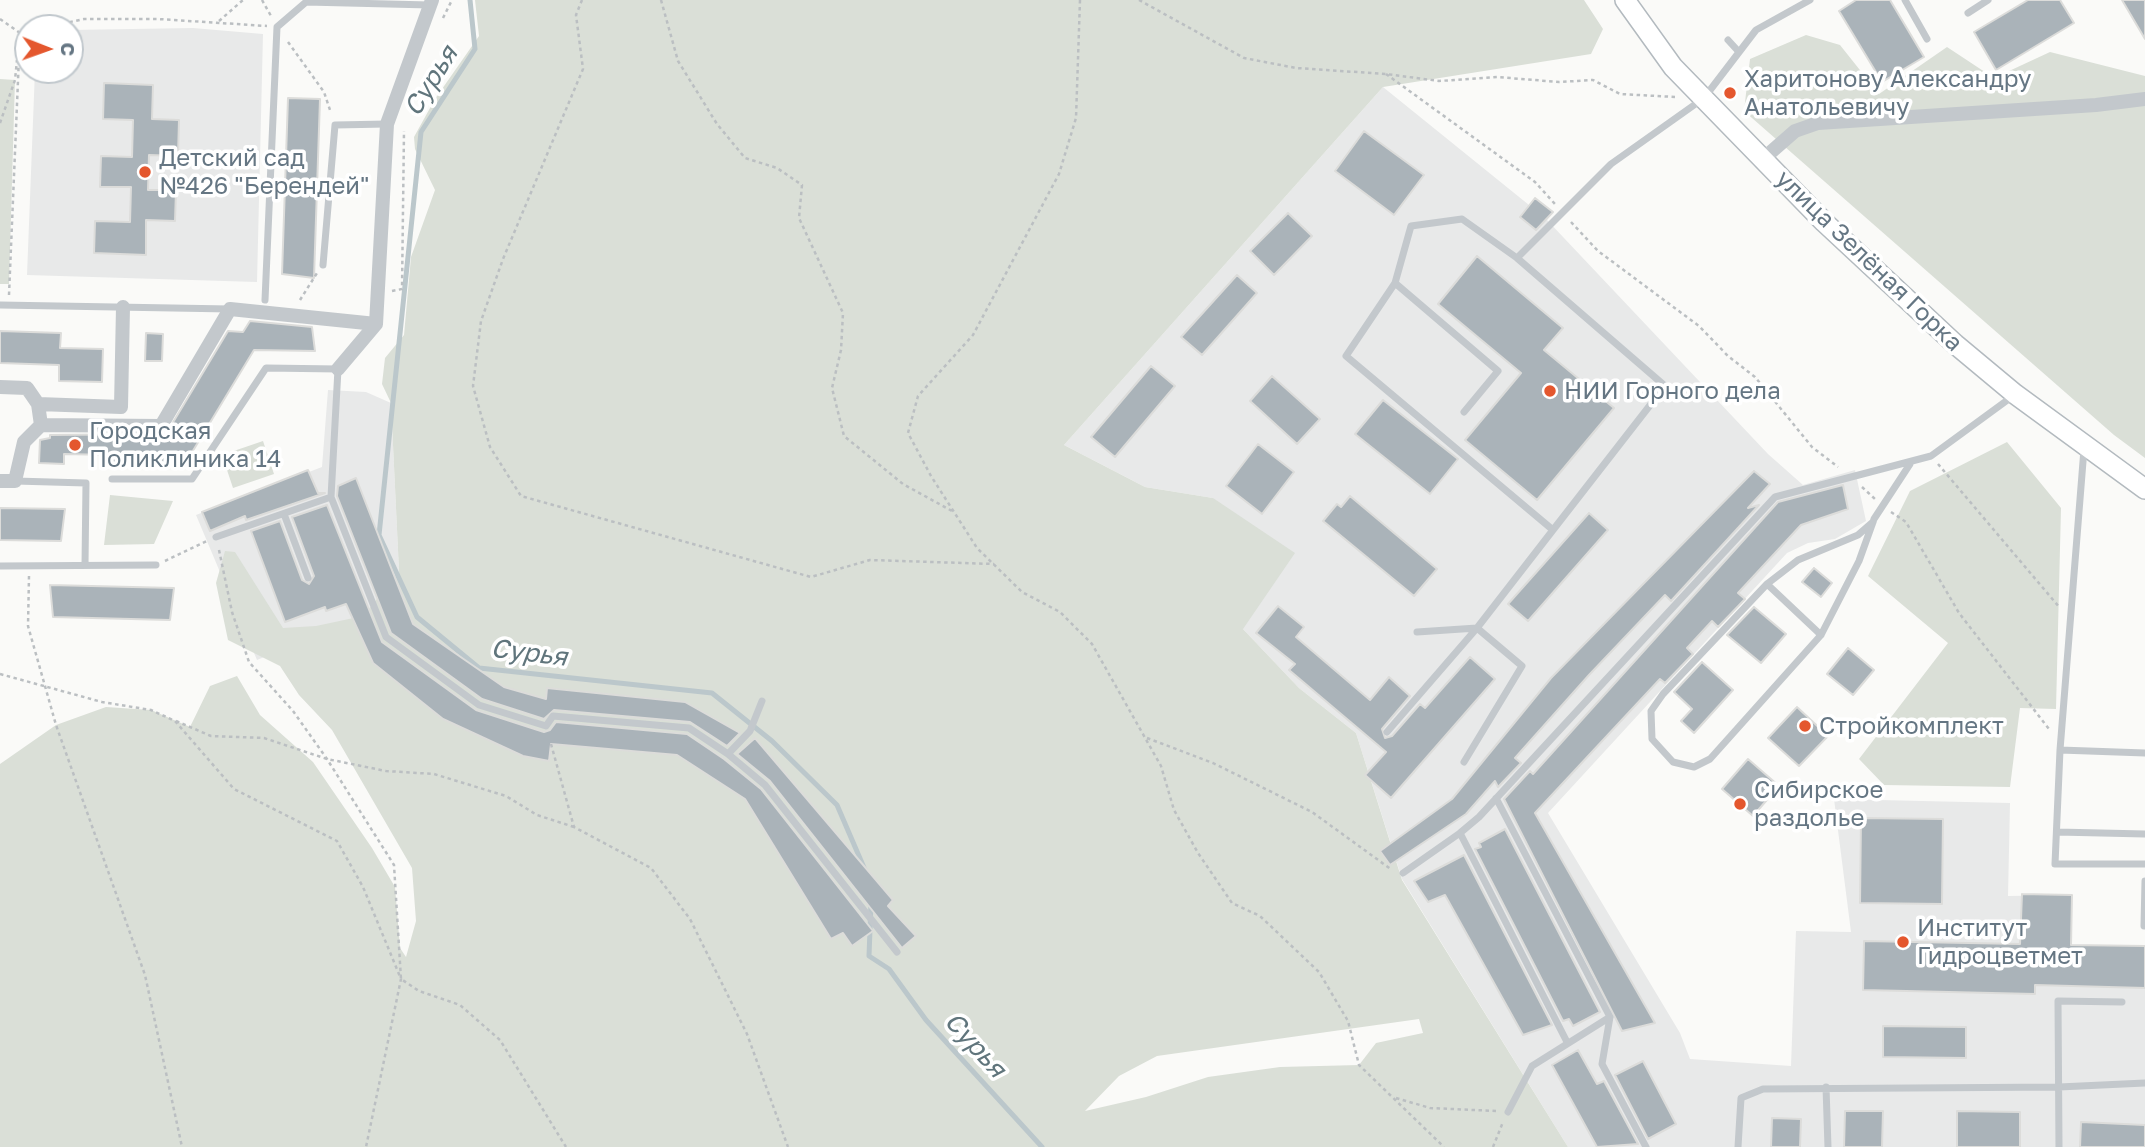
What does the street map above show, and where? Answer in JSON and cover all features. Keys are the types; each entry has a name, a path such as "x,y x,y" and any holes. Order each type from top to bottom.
{"street":[{"name":"улица Зелёная Горка","path":"1625,0 1673,67 1834,232 1955,344 2015,394 2145,489"},
{"path":"338,369 376,324 387,124 431,2"},
{"path":"1763,159 1795,131 1818,123 2096,105 2145,99"},
{"path":"38,404 121,407 122,307"},
{"path":"8,481 24,442 41,425 161,426 230,310 376,324"},
{"path":"0,387 27,388 38,404 41,425"}],"lane":[{"path":"1517,258 1611,164 1704,98 1756,30 1810,0"},
{"path":"1905,0 1927,39"},
{"path":"1968,13 1987,0"},
{"path":"265,300 277,27 306,2 431,2"},
{"path":"1728,40 1740,52"},
{"path":"323,265 335,125 387,124"},
{"path":"1387,732 1477,628 1665,386 1517,258 1462,219 1411,226 1395,284 1346,356 1553,530"},
{"path":"1395,284 1499,371 1464,412"},
{"path":"0,305 230,310"},
{"path":"111,479 192,479 266,368 338,369 331,497 386,636 479,705 546,726 553,716 689,728 728,754 765,785 897,952"},
{"path":"1403,873 1460,833 1496,797 1775,496 1931,456 2015,394"},
{"path":"2084,445 2069,619 2055,864 2145,864"},
{"path":"1873,523 1858,535 1798,560 1767,584 1726,625 1651,710 1652,739 1674,762 1694,767 1710,759 1821,635 1859,561 1873,523 1911,463"},
{"path":"8,481 86,483 85,565"},
{"path":"216,537 331,497"},
{"path":"284,513 308,578"},
{"path":"0,566 156,565"},
{"path":"1767,584 1821,635"},
{"path":"1417,632 1477,628 1522,666 1464,762"},
{"path":"728,754 750,732 762,701"},
{"path":"2060,750 2145,753"},
{"path":"1496,797 1611,1017 1602,1064 1646,1147"},
{"path":"2057,832 2145,834"},
{"path":"1460,833 1567,1042"},
{"path":"2144,926 2145,881"},
{"path":"2059,1147 2058,1001 2122,1002"},
{"path":"1508,1112 1532,1066 1611,1017"},
{"path":"1738,1147 1741,1098 1763,1088 2059,1087 2145,1083"},
{"path":"1826,1087 1828,1147"}],"path":[{"path":"217,23 243,0"},
{"path":"262,0 277,27 324,92 335,125"},
{"path":"440,24 452,0"},
{"path":"582,0 576,15 583,69 503,258 481,321 473,386 490,447 521,496 811,577 870,560 993,564"},
{"path":"661,0 678,61 717,124 745,158 777,168 802,185 799,218 843,313 841,350 832,388 844,436 904,484 955,513"},
{"path":"1080,0 1076,118 1062,165 973,335 918,396 908,433 977,548 1022,592 1060,612 1092,644 1161,766 1174,810 1232,903 1260,916 1319,972 1348,1021 1359,1065 1444,1147"},
{"path":"1139,0 1244,58 1296,68 1386,74 1439,81 1497,77 1559,82 1593,79 1620,94 1704,98"},
{"path":"84,19 277,27"},
{"path":"1386,74 1535,182 1598,251 1699,326 1728,356 1755,377 1812,447 1906,522 1959,613 2024,693 2060,750"},
{"path":"0,123 14,83"},
{"path":"9,305 18,84"},
{"path":"378,293 402,289 404,125"},
{"path":"290,314 323,265"},
{"path":"1931,456 2069,619"},
{"path":"156,565 216,537 232,612 249,663 293,711 327,759 394,865 401,979 366,1147"},
{"path":"29,565 28,626 45,687 145,975 182,1147"},
{"path":"0,674 45,687 151,710 211,736 264,738 327,759 386,771 434,774 506,796 537,815 574,827 650,868 690,919 747,1034 789,1147"},
{"path":"175,721 233,789 337,841 363,887 401,979 419,991 460,1005 500,1040 566,1147"},
{"path":"1147,738 1213,763 1312,812 1392,870 1403,873"},
{"path":"551,744 574,827"},
{"path":"1392,1097 1430,1108 1508,1112 1493,1147"}],"shaded area":[{"path":"475,0 1584,0 1603,29 1591,54 1383,87 1064,445 1145,487 1213,498 1295,553 1243,629 1299,688 1356,733 1402,880 1568,1147 0,1147 0,764 56,725 106,707 151,710 190,727 210,686 237,676 260,715 313,762 372,848 395,887 400,948 406,957 416,921 412,868 332,730 299,695 280,666 228,640 216,583 225,551 235,552 283,628 316,626 363,616 399,571 391,403 382,384 385,358 404,335 411,257 435,190 415,149 414,137 435,99 479,36","holes":["1419,1019 1423,1033 1376,1043 1359,1065 1280,1067 1208,1077 1146,1097 1085,1111 1119,1076 1157,1056"]},
{"name":"Детский сад №426 \"Берендей\"","path":"193,28 263,34 257,282 27,275 34,84 84,84 84,30"},
{"path":"1806,35 1840,45 1879,94 1947,47 1994,78 2050,52 2145,76 2145,458 2114,435 1744,111 1750,59"},
{"path":"0,79 14,80 15,84 9,284 0,284"},
{"path":"1383,87 1529,205 1535,198 1553,212 1547,220 1768,454 1803,485 1855,470 1866,521 1835,539 1808,543 1787,553 1548,813 1680,1033 1690,1059 1791,1066 1796,931 1851,932 1834,799 2010,803 2008,896 2072,895 2071,945 2145,946 2145,1147 1568,1147 1402,879 1356,733 1299,688 1243,629 1213,498 1145,487 1064,445"},
{"path":"328,390 366,392 391,403 399,571 363,616 257,660 196,515 322,467"},
{"path":"263,441 274,474 233,488 222,455"},
{"path":"2007,442 2061,508 2056,709 2020,708 2010,787 1884,785 1859,759 1948,643 1868,576 1910,491"},
{"path":"110,495 173,501 154,544 104,545"}],"building":[{"path":"1856,0 1890,0 1924,57 1882,82 1839,11"},
{"path":"2028,0 2060,0 2074,23 1996,70 1974,32"},
{"path":"2122,0 2145,0 2145,39"},
{"path":"104,83 153,85 152,119 179,120 178,156 149,155 148,190 176,190 175,221 146,220 146,255 94,253 95,221 130,222 131,187 100,187 101,156 132,157 133,120 103,119"},
{"path":"288,98 320,99 314,278 282,274"},
{"path":"1364,131 1424,175 1394,215 1335,171"},
{"path":"1535,198 1553,212 1536,230 1520,217"},
{"path":"1288,213 1312,236 1274,275 1250,251"},
{"name":"НИИ Горного дела","path":"1477,256 1563,328 1544,350 1614,408 1537,500 1465,440 1521,373 1438,304"},
{"path":"1237,275 1257,293 1202,355 1181,337"},
{"path":"250,321 312,327 315,351 254,350 191,454 179,454 173,464 110,463 110,455 64,454 64,464 39,463 40,440 50,438 50,435 166,434 228,331 243,332"},
{"path":"0,331 61,333 60,348 103,349 102,382 59,381 59,365 0,363"},
{"path":"146,333 163,334 162,361 145,361"},
{"path":"1151,366 1175,386 1115,457 1091,437"},
{"path":"1272,376 1320,419 1297,444 1250,401"},
{"path":"1383,400 1458,459 1430,494 1355,434"},
{"path":"1258,444 1294,472 1262,514 1226,486"},
{"path":"308,470 318,493 325,493 246,520 245,516 210,531 202,512"},
{"path":"1754,471 1770,484 1748,508 1759,505 1671,601 1665,595 1589,675 1515,758 1521,763 1498,787 1495,781 1466,814 1390,865 1380,851 1452,799 1551,678"},
{"path":"356,478 413,624 504,687 546,699 547,688 685,702 740,733 727,746 690,722 554,710 544,719 482,699 391,633 337,496 338,486"},
{"path":"1843,485 1848,509 1801,525 1738,593 1745,599 1718,627 1712,621 1687,648 1693,654 1665,683 1660,679 1535,813 1655,1023 1622,1031 1504,799 1530,771 1533,774 1778,502"},
{"path":"1350,496 1437,569 1414,596 1323,521 1337,504 1341,507"},
{"path":"327,505 382,642 476,710 544,732 550,730 556,722 687,734 761,789 873,931 852,946 843,933 831,939 745,799 677,755 551,744 549,761 523,756 443,719 373,663 346,604 326,611 325,607 285,622 251,531 280,521 302,580 309,584 314,576 292,517"},
{"path":"0,508 65,509 61,541 0,540"},
{"path":"1589,513 1608,530 1528,621 1508,604"},
{"path":"1814,568 1832,583 1821,597 1802,582"},
{"path":"50,585 174,588 170,620 53,617"},
{"path":"1278,606 1304,627 1296,637 1370,700 1389,677 1410,696 1382,729 1385,738 1392,736 1420,704 1425,708 1470,657 1495,679 1391,798 1365,775 1386,752 1289,670 1295,664 1256,633"},
{"path":"1754,607 1786,634 1761,663 1727,635"},
{"path":"1848,648 1874,670 1853,695 1827,674"},
{"path":"1702,662 1733,690 1694,733 1681,721 1692,709 1674,692"},
{"path":"1797,707 1828,736 1799,766 1768,738"},
{"path":"755,738 893,900 888,906 916,936 902,948 770,781 737,754"},
{"path":"1748,759 1779,786 1753,816 1722,789"},
{"path":"1861,818 1943,819 1942,904 1860,903"},
{"path":"1505,829 1600,1012 1573,1026 1569,1019 1563,1021 1475,849 1481,847 1479,843"},
{"path":"1464,855 1552,1025 1523,1035 1445,895 1428,902 1414,881"},
{"name":"Институт Гидроцветмет","path":"2022,894 2072,895 2071,945 2145,946 2145,988 2035,985 2035,994 1863,990 1864,941 2020,944"},
{"path":"1883,1026 1966,1027 1966,1058 1883,1057"},
{"path":"1578,1050 1597,1084 1604,1081 1638,1144 1597,1147 1552,1065"},
{"path":"1643,1061 1676,1124 1648,1139 1615,1075"},
{"path":"1845,1111 1883,1111 1882,1147 1844,1147"},
{"path":"1957,1111 2020,1112 2020,1147 1957,1147"},
{"path":"1772,1118 1801,1119 1800,1147 1771,1147"},
{"path":"2081,1122 2145,1125 2145,1147 2080,1147"}],"waterway":[{"name":"Сурья","path":"470,0 475,49 421,132 379,535 417,617 479,668 712,693 772,741 837,805 865,870"},
{"name":"Сурья","path":"871,903 869,956 889,969 926,1020 1042,1147"}],"place":[{"name":"Харитонову Александру Анатольевичу","path":"1730,93"},
{"name":"Детский сад №426 \"Берендей\"","path":"145,172"},
{"name":"НИИ Горного дела","path":"1550,391"},
{"name":"Городская Поликлиника 14","path":"75,445"},
{"name":"Стройкомплект","path":"1805,726"},
{"name":"Сибирское раздолье","path":"1740,804"},
{"name":"Институт Гидроцветмет","path":"1903,942"}]}
